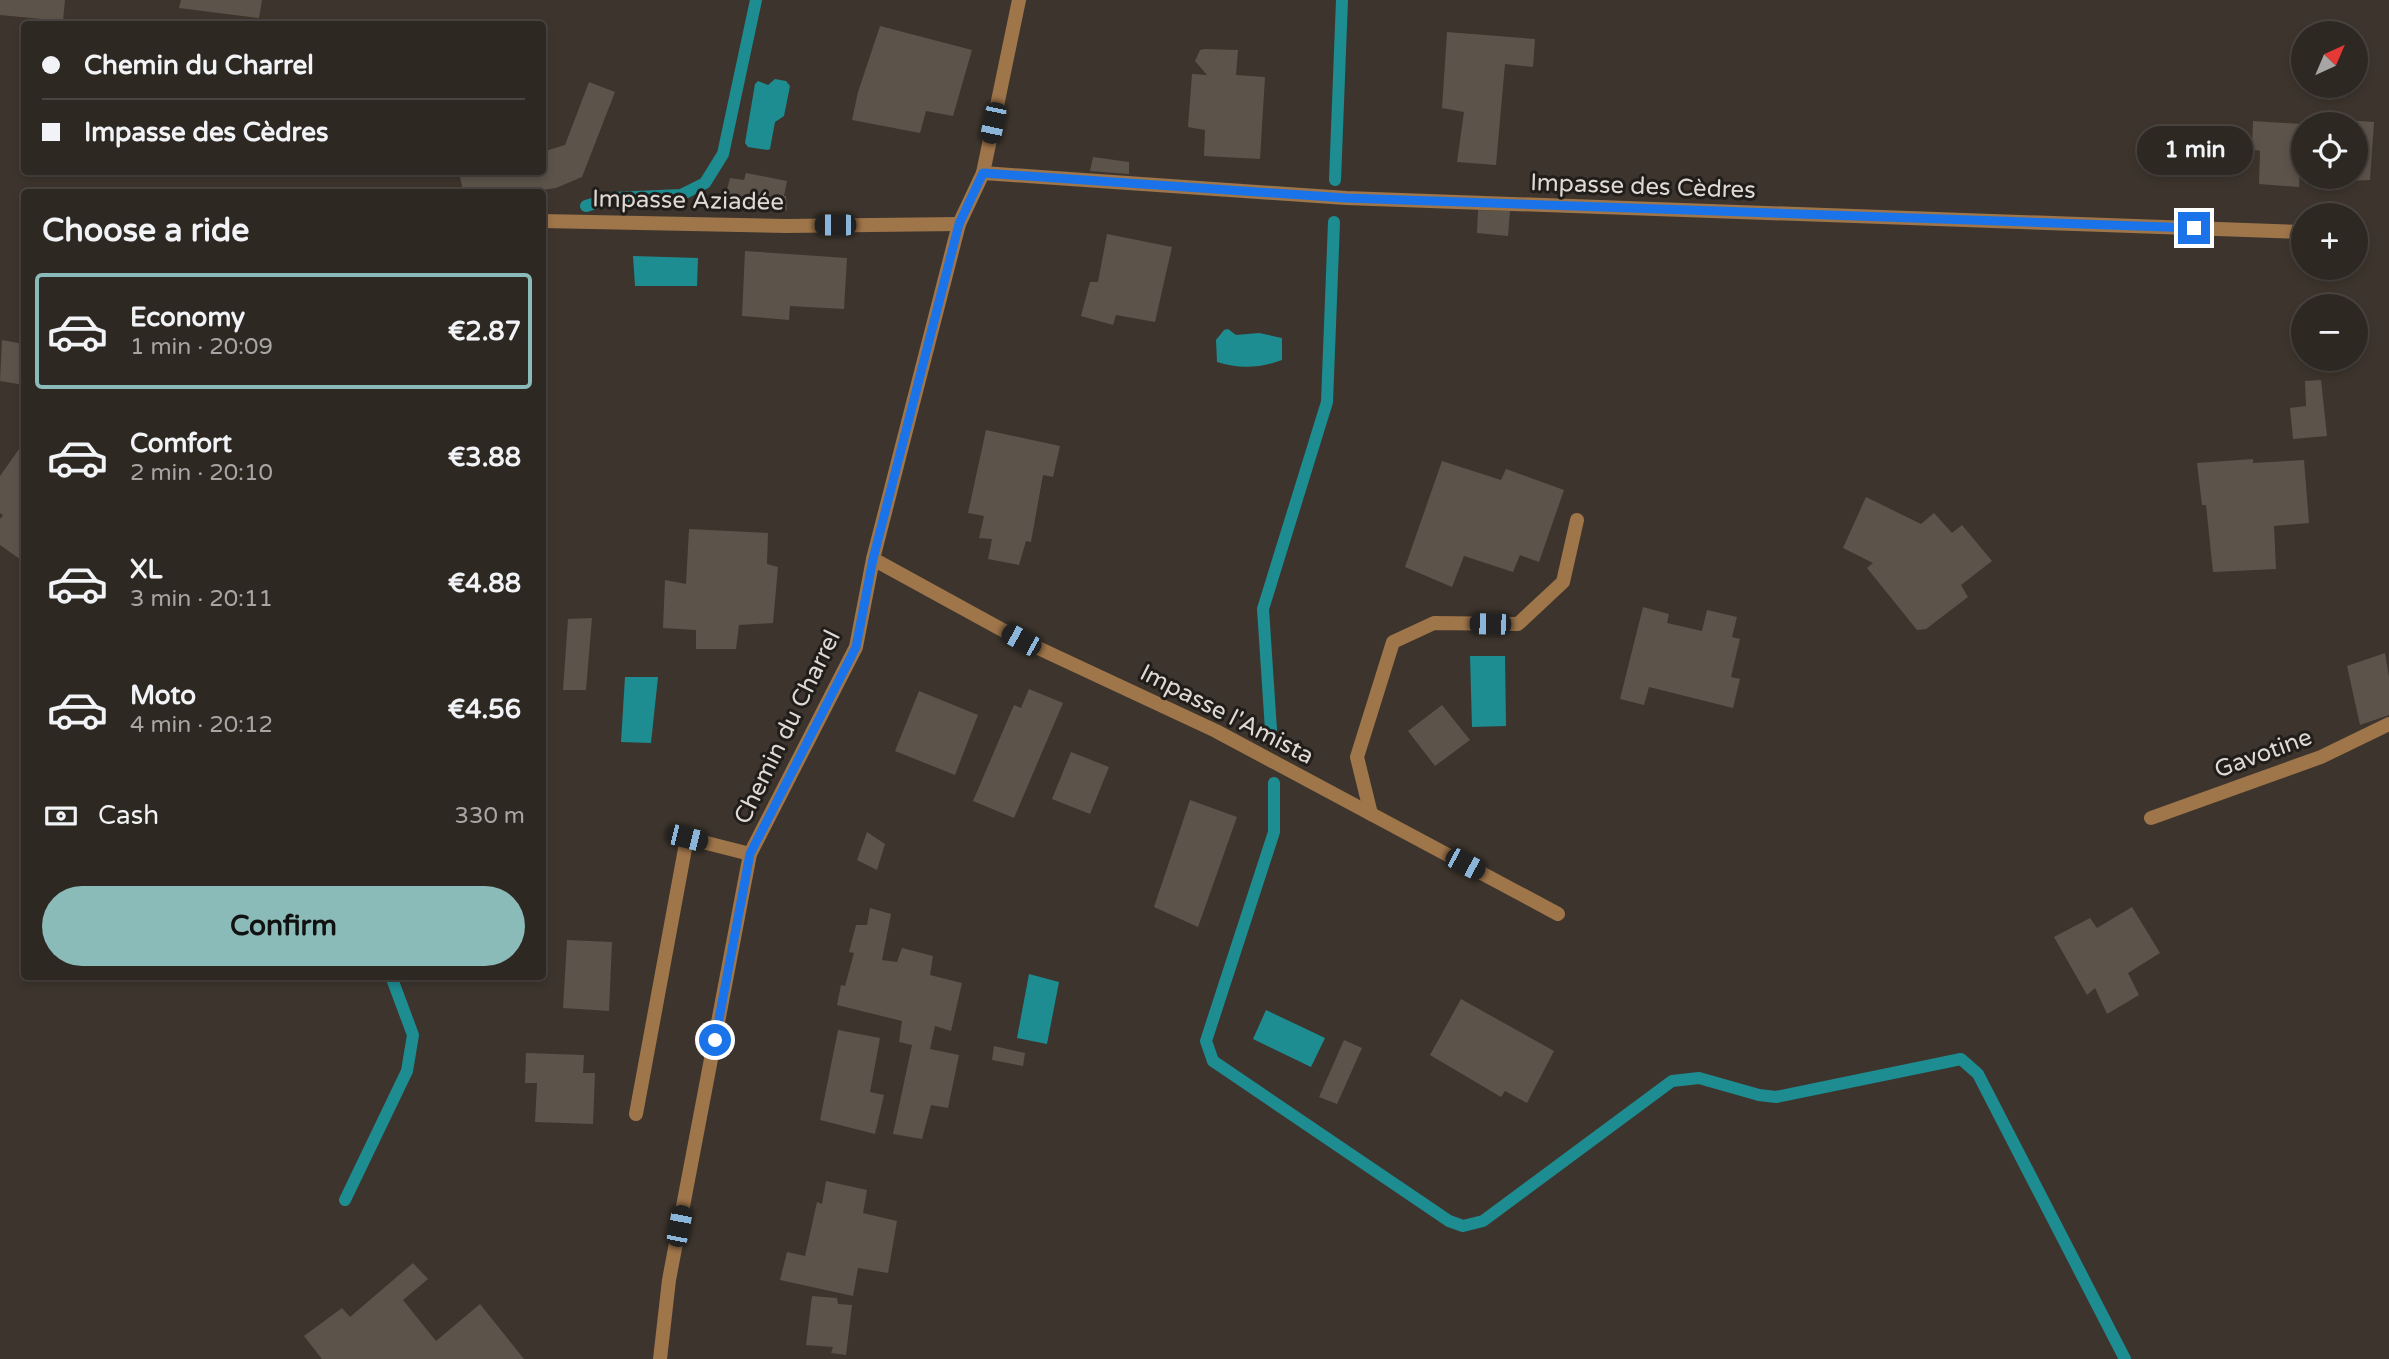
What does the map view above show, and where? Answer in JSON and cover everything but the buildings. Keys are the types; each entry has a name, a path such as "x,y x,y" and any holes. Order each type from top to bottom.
{"street":[{"name":"Chemin du Charrel","path":"660,1359 669,1280 750,854 856,647 873,559 959,224 983,173 1019,0"},
{"name":"Impasse des Cèdres","path":"983,173 1346,198 2291,232"},
{"name":"Impasse Aziadée","path":"546,220 786,226 959,224"},
{"path":"1371,814 1357,757 1392,642 1434,623 1518,624 1563,582 1577,520"},
{"name":"Impasse l'Amista","path":"873,559 1021,640 1216,730 1558,914"},
{"name":"Gavotine","path":"2151,818 2321,757 2389,724"},
{"path":"636,1114 687,838 750,854"}],"water":[{"path":"775,79 786,81 790,86 784,116 775,122 770,149 748,147 745,143 755,84 758,81 768,85"},
{"path":"633,256 698,258 697,286 635,286"},
{"path":"1228,329 1236,335 1259,333 1282,338 1282,360 1250,367 1217,362 1216,340"},
{"path":"1470,656 1505,656 1506,726 1472,727"},
{"path":"625,677 658,677 651,743 621,742"},
{"path":"1029,974 1059,982 1047,1044 1017,1038"},
{"path":"1266,1010 1325,1038 1311,1067 1253,1039"}],"waterway":[{"path":"586,206 612,198 681,195 705,183 723,154 756,0"},
{"path":"1335,180 1342,0"},
{"path":"1271,730 1263,609 1327,402 1334,222"},
{"path":"1274,783 1274,832 1206,1041 1213,1061 1449,1221 1463,1226 1483,1221 1672,1081 1699,1078 1759,1095 1776,1097 1961,1059 1978,1074 2125,1359"},
{"path":"345,1200 407,1071 413,1035 392,980"}],"route":[{"path":"715,1040 750,854 856,647 873,559 959,224 983,173 1346,198 2194,228"}]}
